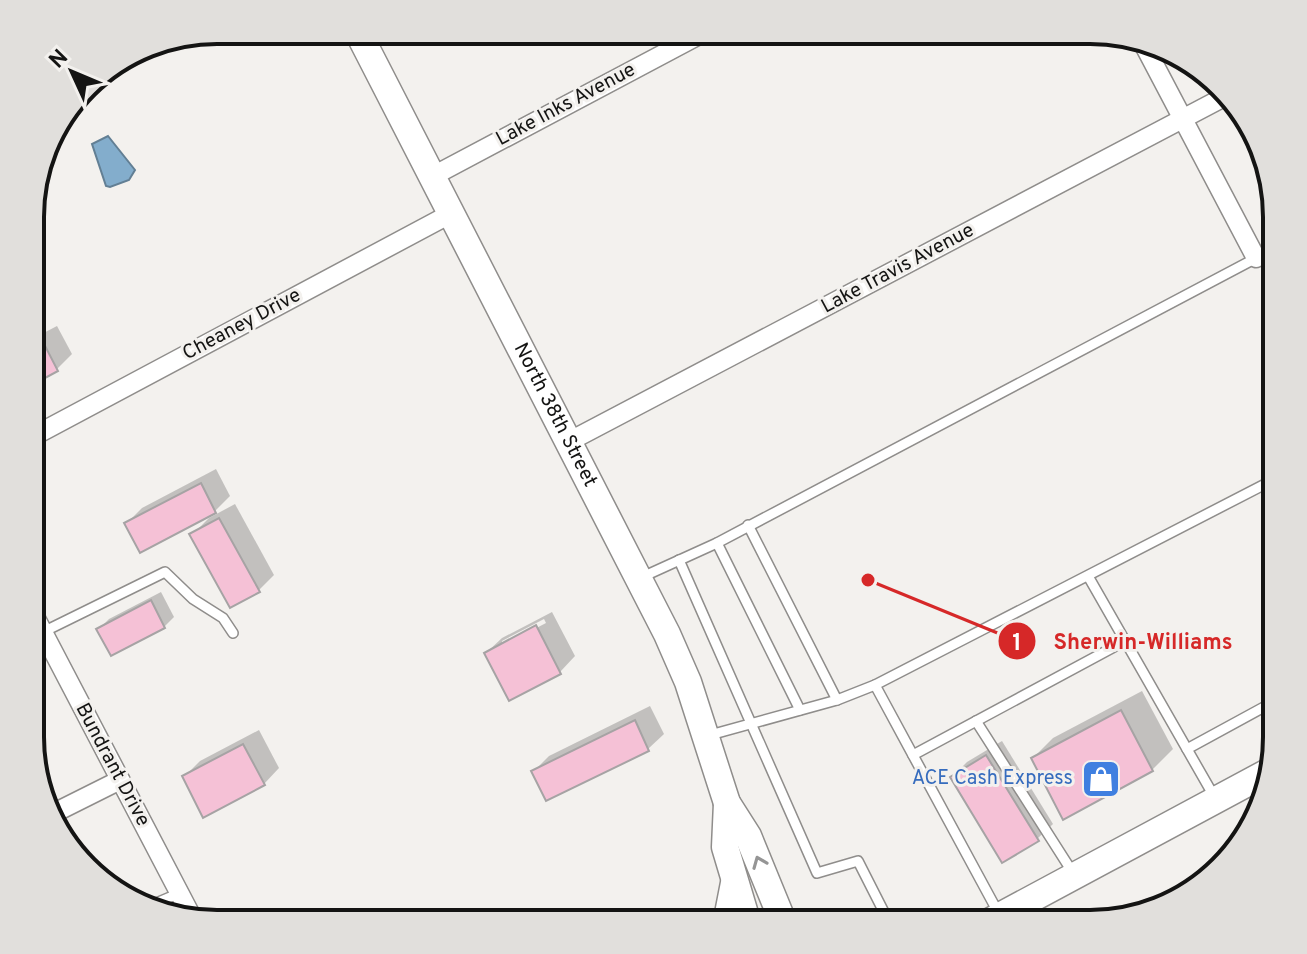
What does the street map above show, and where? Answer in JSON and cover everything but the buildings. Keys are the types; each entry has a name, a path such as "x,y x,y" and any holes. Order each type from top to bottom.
{"street":[{"name":"North 38th Street","path":"364,44 640,578 688,682 727,803 748,836 778,910"},
{"name":"Lake Inks Avenue","path":"433,176 682,44"},
{"path":"1149,55 1256,258"},
{"name":"Lake Travis Avenue","path":"570,441 1218,101"},
{"name":"Cheaney Drive","path":"44,431 452,213"},
{"name":"Bundrant Drive","path":"44,634 187,908"},
{"path":"1015,910 1258,777"},
{"path":"60,810 120,780"},
{"name":"North 38th Street","path":"727,803 725,847 744,910"},
{"path":"729,910 734,880"}],"lane":[{"path":"640,578 717,543 1263,254"},
{"path":"706,736 837,700 875,685 1263,485"},
{"path":"748,525 837,700"},
{"path":"717,543 800,710"},
{"path":"679,560 817,873 858,861 883,910"},
{"path":"44,632 165,572 193,599 223,618 233,633"},
{"path":"1088,576 1215,799"},
{"path":"913,755 1125,641"},
{"path":"875,685 990,910"},
{"path":"1187,749 1263,708"},
{"path":"976,721 1075,875"},
{"path":"162,901 180,893"}],"water":[{"path":"108,136 135,170 129,180 110,187 106,186 92,144"}],"place":[{"name":"Sherwin-Williams","path":"868,580"},
{"name":"ACE Cash Express","path":"1101,779"}]}
